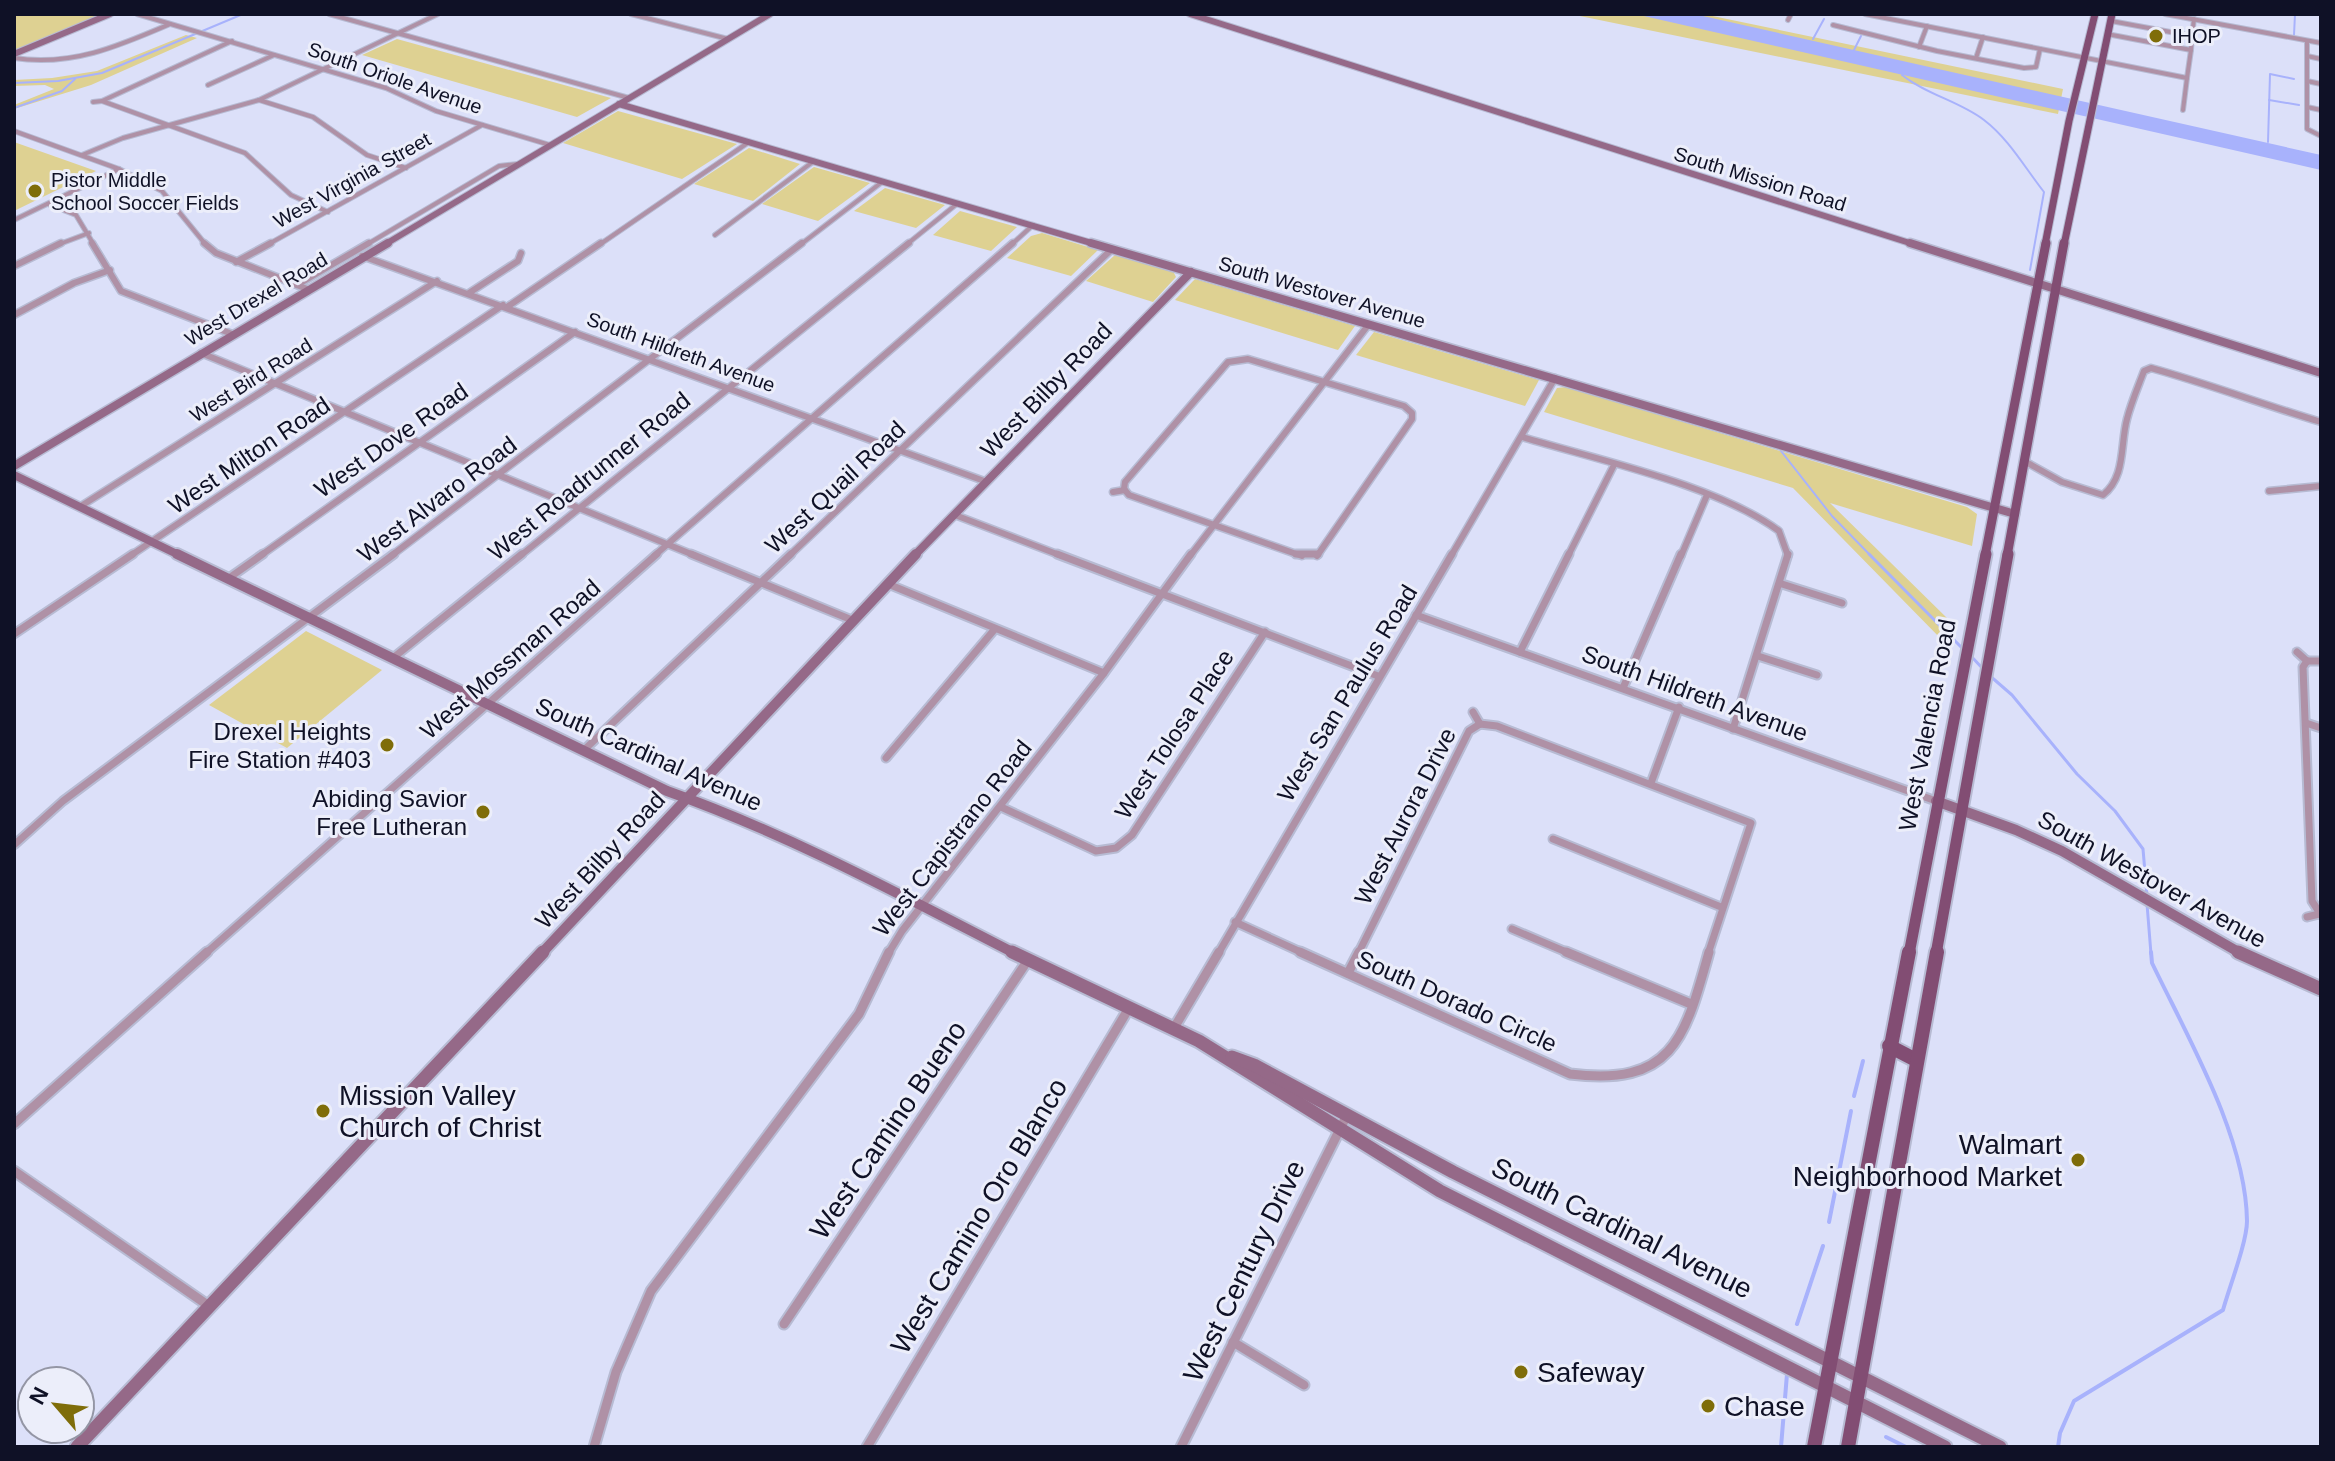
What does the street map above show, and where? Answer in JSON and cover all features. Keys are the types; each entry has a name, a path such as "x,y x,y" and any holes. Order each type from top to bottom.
{"main road":[{"name":"West Valencia Road","path":"1814,1447 2071,112 2095,14"},
{"name":"West Valencia Road","path":"1848,1447 1988,656 2089,116 2112,17"},
{"path":"1889,1046 1916,1060"}],"street":[{"path":"14,56 110,14"},
{"name":"South Oriole Avenue","path":"137,14 386,88 436,111 550,145"},
{"path":"329,14 629,98"},
{"path":"82,155 120,139 259,100 438,14"},
{"path":"631,14 728,39"},
{"name":"West Drexel Road","path":"14,466 770,14"},
{"name":"South Mission Road","path":"1190,14 2321,373"},
{"path":"1788,20 1791,14"},
{"path":"1865,14 2187,78"},
{"path":"2165,14 2321,43"},
{"path":"1865,34 1873,15"},
{"path":"2112,17 2192,36"},
{"path":"2183,110 2194,19"},
{"path":"14,56 27,60 85,57 170,24"},
{"path":"1833,25 1919,47 2032,69 2036,66 2040,49"},
{"path":"1919,47 1927,26"},
{"path":"2107,34 2191,50"},
{"path":"1976,58 1983,37"},
{"path":"93,102 102,101 232,41"},
{"path":"2307,41 2307,129 2311,134 2321,136"},
{"path":"208,85 274,55"},
{"path":"2307,56 2321,59"},
{"path":"2307,81 2321,84"},
{"path":"259,100 313,117 367,155 406,168"},
{"path":"102,101 245,153 291,195 328,212"},
{"name":"South Westover Avenue","path":"619,104 2015,514"},
{"path":"2307,107 2321,110"},
{"name":"West Virginia Street","path":"236,262 482,125"},
{"path":"14,131 119,169 162,191 203,242 216,253 307,289"},
{"name":"West Milton Road","path":"14,634 749,142"},
{"path":"715,235 814,161"},
{"name":"West Drexel Road","path":"297,285 499,166 518,164"},
{"path":"14,220 119,169"},
{"name":"West Alvaro Road","path":"14,845 63,801 497,477 882,182"},
{"name":"West Roadrunner Road","path":"393,658 958,203"},
{"path":"48,204 76,215 121,291 232,334"},
{"name":"West Mossman Road","path":"14,1124 486,703 1033,225"},
{"path":"14,266 60,243 89,233"},
{"name":"West Quail Road","path":"583,751 1112,249"},
{"path":"469,293 518,261 521,253"},
{"name":"South Hildreth Avenue","path":"362,256 987,482"},
{"path":"14,315 74,283 110,270"},
{"name":"West Bilby Road","path":"77,1447 852,620 1191,272"},
{"name":"West Bird Road","path":"81,506 437,281"},
{"name":"West Capistrano Road","path":"594,1447 616,1372 651,1291 859,1014 885,958 922,904 1001,807 1369,324"},
{"name":"West Dove Road","path":"229,578 575,332"},
{"path":"201,353 272,385 852,620"},
{"path":"1313,557 1321,553 1404,431 1412,419 1411,412 1404,406 1236,356 1125,482 1125,490 1129,495 1313,557 1317,564"},
{"path":"2026,462 2080,489 2103,495 2112,488 2118,477 2127,416 2144,371 2151,368 2213,385 2261,404 2321,422"},
{"name":"West San Paulus Road","path":"1174,1028 1555,378"},
{"path":"1411,412 1420,410"},
{"path":"1522,437 1707,495 1752,513 1778,530 1788,551 1782,584 1733,729"},
{"path":"1520,652 1613,467"},
{"name":"South Cardinal Avenue","path":"14,475 583,751 667,791 740,817 922,904 1028,960 1174,1028 1222,1054 1248,1074 1339,1131 1484,1215 1945,1447"},
{"path":"2269,491 2321,486"},
{"path":"1113,492 1125,490"},
{"path":"1623,688 1707,495"},
{"path":"955,515 1378,676"},
{"path":"888,584 1104,673"},
{"path":"1782,584 1842,603"},
{"name":"South Hildreth Avenue","path":"1416,615 1960,810"},
{"path":"886,758 994,630"},
{"name":"West Tolosa Place","path":"1001,807 1096,851 1110,851 1121,846 1132,835 1265,632"},
{"path":"2297,652 2307,661 2321,661"},
{"path":"1758,656 1817,675"},
{"path":"2307,661 2303,667 2312,901 2320,915 2307,917"},
{"path":"1651,783 1679,707"},
{"path":"1473,712 1480,724 1497,726 1751,823 1691,1004 1512,929"},
{"path":"2306,723 2321,728"},
{"name":"West Aurora Drive","path":"1348,973 1469,731 1480,724"},
{"name":"South Westover Avenue","path":"1960,810 2039,840 2120,883 2190,927 2271,969 2321,989"},
{"path":"1553,839 1721,907"},
{"name":"South Dorado Circle","path":"1235,922 1570,1074 1610,1080 1645,1068 1666,1055 1682,1037 1691,1004"},
{"name":"West Camino Bueno","path":"784,1324 1028,960"},
{"name":"West Camino Oro Blanco","path":"867,1447 1129,1008"},
{"name":"South Cardinal Avenue","path":"1222,1054 1254,1065 1493,1193 2000,1447"},
{"name":"West Century Drive","path":"1181,1447 1347,1115"},
{"path":"14,1171 209,1306"},
{"path":"1233,1342 1304,1385"}],"shaded area":[{"path":"14,14 107,14 14,52"},
{"path":"1570,14 1703,14 2063,89 2058,114"},
{"path":"186,35 197,38 91,85 14,109 14,105 54,89 45,85 14,86 14,80 97,71"},
{"path":"397,39 611,98 577,117 362,55"},
{"path":"618,111 737,144 682,179 563,143"},
{"name":"Pistor Middle School Soccer Fields","path":"14,142 96,171 14,211"},
{"path":"749,148 800,164 753,201 694,184"},
{"path":"814,167 870,183 818,221 762,204"},
{"path":"885,188 945,205 916,228 854,211"},
{"path":"960,211 1017,227 991,251 933,235"},
{"path":"1042,233 1098,250 1071,276 1007,258 1031,236"},
{"path":"1115,255 1173,271 1176,277 1153,302 1086,281"},
{"path":"1195,279 1355,326 1338,350 1175,300"},
{"path":"1374,332 1539,380 1525,406 1356,355"},
{"path":"1566,387 1967,507 1977,514 1972,546 1830,503 1948,619 1944,642 1793,488 1544,412 1557,388"},
{"path":"306,631 382,670 287,748 209,705"}],"water":[{"path":"1635,14 1694,14 2321,155 2321,170"}],"waterway":[{"path":"14,83 58,81 102,73 243,14"},
{"path":"2294,35 2295,14"},
{"path":"1813,39 1824,19"},
{"path":"1854,50 1861,36"},
{"path":"2269,100 2270,74 2294,79"},
{"path":"1902,75 1984,120 2009,145 2044,192 2030,270"},
{"path":"14,108 62,91 75,79"},
{"path":"2268,142 2269,100"},
{"path":"2269,100 2299,105"},
{"path":"1781,451 1832,516 1871,556"},
{"path":"1869,554 1964,650"},
{"path":"1970,655 1984,670"},
{"path":"1989,675 2012,695 2077,774 2115,811 2143,849 2147,896"},
{"path":"1907,826 1911,805 1915,803"},
{"path":"2147,904 2151,954"},
{"path":"2058,1447 2060,1433 2074,1401 2223,1310 2246,1230 2244,1189 2226,1122 2198,1055 2152,963 2151,952"},
{"path":"1854,1096 1863,1061"},
{"path":"1829,1222 1851,1111"},
{"path":"1797,1324 1823,1246"},
{"path":"1781,1447 1787,1374"},
{"path":"1886,1437 1906,1447"}],"place":[{"name":"IHOP","path":"2156,36"},
{"name":"Pistor Middle School Soccer Fields","path":"35,191"},
{"name":"Drexel Heights Fire Station #403","path":"387,745"},
{"name":"Abiding Savior Free Lutheran","path":"483,812"},
{"name":"Mission Valley Church of Christ","path":"323,1111"},
{"name":"Walmart Neighborhood Market","path":"2078,1160"},
{"name":"Safeway","path":"1521,1372"},
{"name":"Chase","path":"1708,1406"}]}
